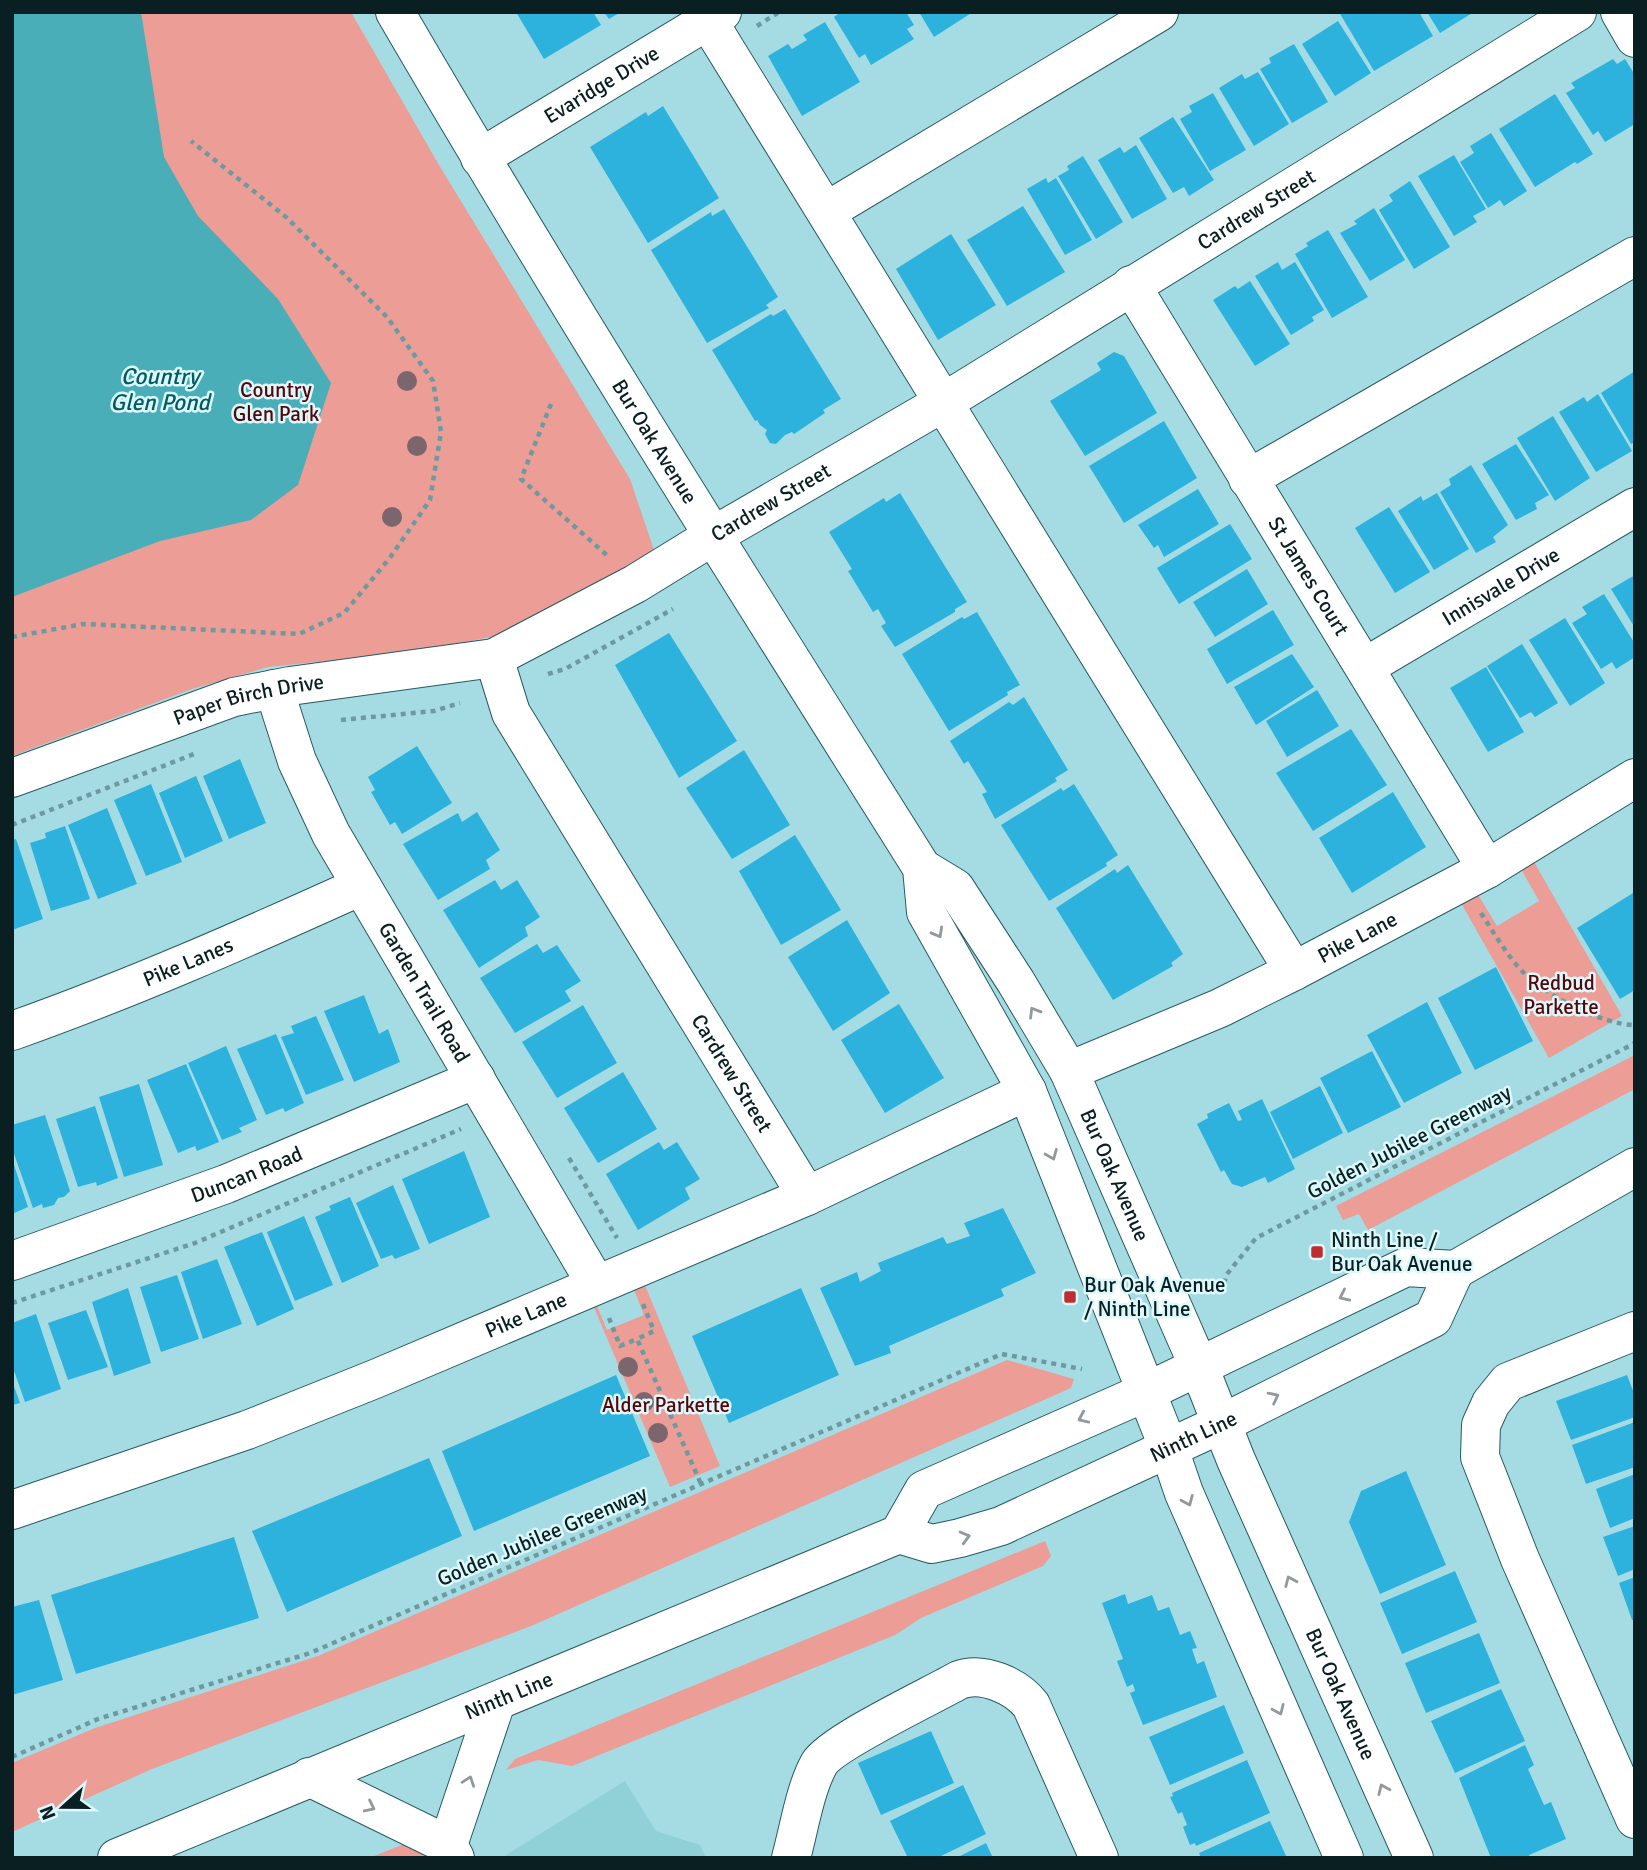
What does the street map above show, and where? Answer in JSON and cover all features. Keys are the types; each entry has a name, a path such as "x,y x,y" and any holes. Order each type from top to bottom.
{"street":[{"name":"Bur Oak Avenue","path":"395,12 480,158 922,868 955,888 1010,972 1069,1071 1199,1367 1236,1460 1414,1858"},
{"path":"827,211 1159,12"},
{"name":"Cardrew Street","path":"807,1196 512,713 499,673 713,536 944,402 1577,12"},
{"path":"1620,12 1635,38"},
{"name":"Evaridge Drive","path":"480,158 715,17"},
{"path":"715,17 827,211 1294,971"},
{"path":"1248,480 1635,256"},
{"name":"St James Court","path":"1131,285 1487,869"},
{"name":"Innisvale Drive","path":"1365,667 1635,507"},
{"name":"Paper Birch Drive","path":"12,778 205,707 274,689 499,673"},
{"name":"Garden Trail Road","path":"274,689 306,783 361,886 603,1282"},
{"name":"Pike Lane","path":"1069,1071 1220,1008 1294,971 1487,869 1635,778"},
{"name":"Bur Oak Avenue","path":"922,868 926,912 1027,1091 1184,1493 1344,1858"},
{"name":"Pike Lanes","path":"12,1031 177,969 361,886"},
{"name":"Duncan Road","path":"12,1261 226,1184 477,1079"},
{"name":"Pike Lane","path":"12,1510 247,1430 375,1379 807,1196 1027,1091"},
{"path":"899,1534 924,1490 1146,1392 1406,1267 1455,1270 1635,1167"},
{"name":"Ninth Line","path":"117,1858 899,1534 932,1544 1002,1526 1223,1423 1433,1318 1455,1270"},
{"path":"1635,1331 1508,1382 1491,1403 1481,1425 1480,1446 1480,1457 1520,1559 1635,1819"},
{"path":"791,1858 814,1778 826,1756 959,1680 970,1678 1002,1684 1023,1696 1031,1705 1099,1858"},
{"path":"309,1777 451,1852 496,1702"}],"path":[{"path":"12,637 83,624 299,634 344,613 389,559 430,500 440,432 433,381 387,317 314,244 286,217 191,141"},
{"path":"551,404 521,479 614,561"},
{"path":"340,720 434,711 499,673 565,669 673,609"},
{"path":"12,825 204,751"},
{"name":"Golden Jubilee Greenway","path":"1221,1293 1227,1274 1256,1238 1635,1043"},
{"path":"565,1153 622,1247 603,1282 603,1304 620,1346 654,1331 603,1282"},
{"path":"637,1339 701,1484"},
{"name":"Golden Jubilee Greenway","path":"12,1757 98,1719 310,1653 1002,1354 1082,1368"}],"shaded area":[{"path":"625,1781 656,1831 700,1845 706,1858 501,1858"}],"green space":[{"name":"Country Glen Park","path":"12,12 351,12 439,165 630,479 654,550 510,633 421,651 268,667 192,689 12,756"},
{"name":"Redbud Parkette","path":"1534,862 1622,1016 1549,1058 1461,903 1477,893 1497,926 1539,901 1521,869"},
{"path":"1635,1055 1635,1089 1368,1230 1359,1214 1343,1220 1336,1206"},
{"name":"Alder Parkette","path":"644,1283 720,1466 670,1487 593,1305 596,1304 607,1330 644,1315 633,1287"},
{"path":"1007,1360 1074,1379 1071,1388 531,1626 152,1769 12,1832 12,1763 95,1728 318,1656"},
{"path":"1045,1541 1051,1556 1043,1566 921,1618 895,1635 572,1766 538,1760 506,1770 515,1759"},
{"path":"417,1839 423,1858 369,1858"}],"water":[{"name":"Country Glen Pond","path":"12,12 141,12 164,157 198,216 278,299 331,383 298,485 251,520 160,541 12,597"}],"building":[{"path":"516,12 593,12 601,25 544,59"},
{"path":"604,12 621,12 609,19"},
{"path":"841,12 906,12 914,25 907,29 914,39 871,65 865,54 859,58 834,17"},
{"path":"919,12 973,12 934,37"},
{"path":"1339,12 1419,12 1433,36 1374,71"},
{"path":"1427,12 1474,12 1440,33"},
{"path":"1338,21 1371,73 1335,96 1302,44"},
{"path":"825,22 860,82 802,116 768,56 788,44 792,49 807,40 803,35"},
{"path":"1294,44 1328,102 1292,123 1260,69 1271,63 1269,58"},
{"path":"1613,59 1617,64 1625,59 1635,75 1635,124 1605,142 1598,131 1593,135 1566,93 1575,88 1571,83"},
{"path":"1258,72 1289,124 1254,146 1219,88 1242,74 1245,79"},
{"path":"1213,93 1246,150 1210,171 1180,119 1192,112 1189,106"},
{"path":"1555,94 1593,154 1535,187 1499,129"},
{"path":"663,106 719,198 648,243 590,147 646,112 648,116"},
{"path":"1173,117 1214,180 1189,196 1184,187 1173,193 1139,138"},
{"path":"1491,133 1527,191 1504,206 1500,200 1488,208 1460,162 1474,153 1470,146"},
{"path":"1136,145 1167,199 1132,219 1098,160 1120,147 1124,153"},
{"path":"1454,155 1486,209 1473,216 1477,222 1454,236 1418,176"},
{"path":"1083,156 1123,222 1096,239 1058,176 1069,170 1067,166"},
{"path":"1046,178 1048,183 1056,178 1092,240 1065,255 1027,189"},
{"path":"1410,181 1450,247 1414,269 1379,210 1393,201 1389,195"},
{"path":"1023,206 1065,272 1007,306 967,240"},
{"path":"1374,208 1405,260 1370,281 1340,233 1357,224 1354,221"},
{"path":"724,209 778,297 766,305 769,308 707,343 651,250 711,212 712,216"},
{"path":"1328,230 1368,297 1332,318 1295,254 1308,246 1306,243"},
{"path":"951,234 996,305 938,340 896,269"},
{"path":"1278,262 1282,270 1295,262 1324,310 1312,317 1314,321 1291,335 1255,276"},
{"path":"1250,281 1290,344 1255,366 1213,300 1235,286 1238,289"},
{"path":"785,309 841,399 823,410 825,413 794,434 792,432 785,435 776,444 770,443 765,434 767,430 755,421 712,350 771,314 773,316"},
{"path":"1114,352 1124,356 1157,413 1085,456 1050,401 1101,370 1097,363"},
{"path":"1635,371 1635,442 1631,444 1601,393"},
{"path":"1598,394 1632,451 1596,472 1559,412 1584,397 1587,402"},
{"path":"1553,416 1590,478 1555,501 1517,438"},
{"path":"1164,421 1197,478 1124,523 1089,466"},
{"path":"1516,444 1549,495 1535,503 1537,509 1516,520 1482,464"},
{"path":"1471,465 1508,525 1493,537 1496,542 1476,553 1440,492 1451,485 1449,479"},
{"path":"1198,489 1219,524 1164,557 1158,545 1154,548 1138,525"},
{"path":"900,493 967,602 955,609 955,612 895,647 881,626 886,623 878,609 873,612 848,571 852,569 829,532 884,498 886,502"},
{"path":"1437,493 1469,549 1434,570 1398,511 1421,496 1423,501"},
{"path":"1389,507 1430,572 1395,593 1355,528"},
{"path":"1230,524 1252,559 1179,604 1157,568"},
{"path":"1247,569 1268,604 1215,637 1193,602"},
{"path":"1635,575 1635,628 1611,589"},
{"path":"1604,594 1635,644 1635,657 1616,669 1612,662 1601,669 1572,623 1587,614 1582,607"},
{"path":"1273,610 1294,645 1227,684 1207,649"},
{"path":"977,612 1020,685 949,731 902,654 962,617 964,619"},
{"path":"1565,618 1605,683 1570,706 1529,640"},
{"path":"669,633 737,741 679,778 615,665"},
{"path":"1522,644 1558,703 1535,717 1531,712 1520,718 1487,666"},
{"path":"1292,654 1314,687 1256,725 1234,687"},
{"path":"1486,667 1524,732 1488,752 1450,688"},
{"path":"1317,690 1339,726 1287,757 1266,721"},
{"path":"1024,697 1068,770 1055,778 1057,781 995,819 982,794 987,792 968,761 964,764 950,741 1009,702 1013,705"},
{"path":"1351,729 1387,785 1313,831 1276,773"},
{"path":"417,746 452,803 402,834 395,822 390,825 371,792 375,790 368,777"},
{"path":"744,750 790,825 732,859 686,788"},
{"path":"240,759 266,823 229,839 203,776"},
{"path":"196,776 223,841 185,858 159,793"},
{"path":"151,784 182,862 146,876 114,800"},
{"path":"1074,784 1118,855 1106,863 1107,866 1049,901 1001,825 1061,788 1063,791"},
{"path":"1393,792 1426,847 1352,893 1319,838"},
{"path":"107,808 137,884 98,899 68,825"},
{"path":"477,812 500,850 486,860 490,869 438,900 403,844 458,813 462,822"},
{"path":"65,826 90,899 51,911 30,843 46,838 45,833"},
{"path":"795,835 841,910 781,945 739,871"},
{"path":"16,839 43,919 12,930 12,840"},
{"path":"1128,865 1183,954 1171,963 1173,966 1113,1000 1056,908 1115,869 1117,873"},
{"path":"495,880 501,890 517,880 540,917 525,927 528,936 479,968 443,910"},
{"path":"1633,893 1635,990 1620,999 1577,928"},
{"path":"847,920 890,993 833,1031 788,957"},
{"path":"537,944 543,953 557,945 581,981 565,991 571,1001 515,1033 480,978"},
{"path":"1496,967 1533,1041 1475,1070 1438,998"},
{"path":"364,995 379,1034 388,1029 400,1062 354,1082 324,1011"},
{"path":"1427,1002 1462,1073 1404,1103 1367,1035"},
{"path":"899,1004 944,1078 885,1113 841,1040"},
{"path":"583,1005 617,1063 557,1098 522,1042"},
{"path":"316,1016 344,1080 306,1095 281,1037 294,1033 291,1026"},
{"path":"276,1034 304,1103 285,1112 283,1108 266,1115 237,1049"},
{"path":"226,1046 257,1120 239,1128 242,1132 222,1140 188,1063"},
{"path":"1372,1051 1401,1107 1348,1133 1320,1078"},
{"path":"186,1064 219,1142 197,1151 195,1146 178,1153 147,1080"},
{"path":"623,1072 657,1129 598,1163 564,1108"},
{"path":"139,1084 163,1165 124,1177 99,1097"},
{"path":"1320,1086 1343,1133 1293,1159 1270,1112"},
{"path":"1262,1099 1295,1169 1268,1183 1265,1177 1242,1187 1232,1184 1224,1170 1221,1172 1197,1124 1208,1118 1207,1114 1229,1103 1238,1121 1242,1120 1238,1111"},
{"path":"95,1106 118,1178 97,1186 96,1182 78,1187 56,1119"},
{"path":"45,1115 70,1191 64,1197 58,1198 54,1205 43,1208 42,1204 33,1208 12,1148 12,1125"},
{"path":"659,1142 664,1150 677,1142 700,1179 685,1188 690,1199 638,1230 606,1174"},
{"path":"464,1151 490,1217 429,1244 402,1179"},
{"path":"12,1159 28,1207 12,1214"},
{"path":"393,1185 420,1249 395,1259 392,1255 381,1259 356,1203"},
{"path":"350,1197 379,1266 342,1283 315,1217 331,1210 329,1206"},
{"path":"1003,1208 1036,1273 1001,1289 1004,1296 889,1346 891,1353 855,1366 820,1288 857,1272 860,1282 881,1271 878,1263 943,1237 947,1244 970,1236 964,1223"},
{"path":"304,1216 333,1285 295,1301 267,1232"},
{"path":"262,1232 294,1309 257,1326 224,1247"},
{"path":"217,1259 242,1324 203,1339 181,1272"},
{"path":"177,1275 199,1339 161,1352 140,1287"},
{"path":"128,1288 151,1363 114,1376 92,1302"},
{"path":"801,1288 839,1375 729,1423 692,1336"},
{"path":"86,1310 108,1367 68,1380 48,1323"},
{"path":"36,1314 61,1389 25,1402 12,1365 12,1323"},
{"path":"616,1375 650,1456 474,1531 442,1451"},
{"path":"1627,1375 1635,1396 1635,1417 1571,1440 1556,1401"},
{"path":"12,1381 20,1403 12,1405"},
{"path":"1635,1422 1635,1467 1586,1484 1572,1445"},
{"path":"429,1458 462,1536 287,1612 252,1531"},
{"path":"1406,1471 1446,1565 1380,1594 1349,1522 1361,1491"},
{"path":"1635,1474 1635,1518 1610,1528 1596,1489"},
{"path":"1635,1526 1635,1569 1618,1576 1603,1537"},
{"path":"234,1537 259,1618 76,1674 51,1595"},
{"path":"1455,1571 1477,1622 1402,1654 1380,1603"},
{"path":"1635,1577 1635,1620 1632,1620 1619,1583"},
{"path":"1125,1594 1128,1604 1152,1595 1158,1611 1169,1607 1180,1635 1190,1631 1197,1648 1192,1649 1197,1664 1204,1661 1217,1697 1143,1725 1130,1693 1135,1691 1133,1684 1127,1687 1117,1661 1123,1659 1102,1603"},
{"path":"39,1600 63,1680 12,1695 12,1607"},
{"path":"1479,1633 1500,1683 1426,1713 1405,1663"},
{"path":"1501,1689 1525,1741 1455,1773 1431,1721"},
{"path":"1224,1705 1244,1753 1170,1785 1149,1737"},
{"path":"931,1731 954,1783 881,1815 858,1763"},
{"path":"1525,1745 1534,1765 1528,1769 1544,1805 1551,1802 1566,1839 1529,1855 1530,1858 1491,1858 1459,1778"},
{"path":"1247,1760 1270,1813 1196,1846 1195,1843 1190,1845 1183,1827 1187,1825 1182,1812 1178,1814 1170,1797 1173,1796 1172,1793"},
{"path":"963,1785 986,1834 937,1858 908,1858 890,1821"},
{"path":"1270,1821 1287,1858 1201,1858 1199,1853"},
{"path":"986,1843 993,1858 956,1858"}],"place":[{"name":"Ninth Line / Bur Oak Avenue","path":"1317,1252"},
{"name":"Bur Oak Avenue / Ninth Line","path":"1070,1297"}]}
